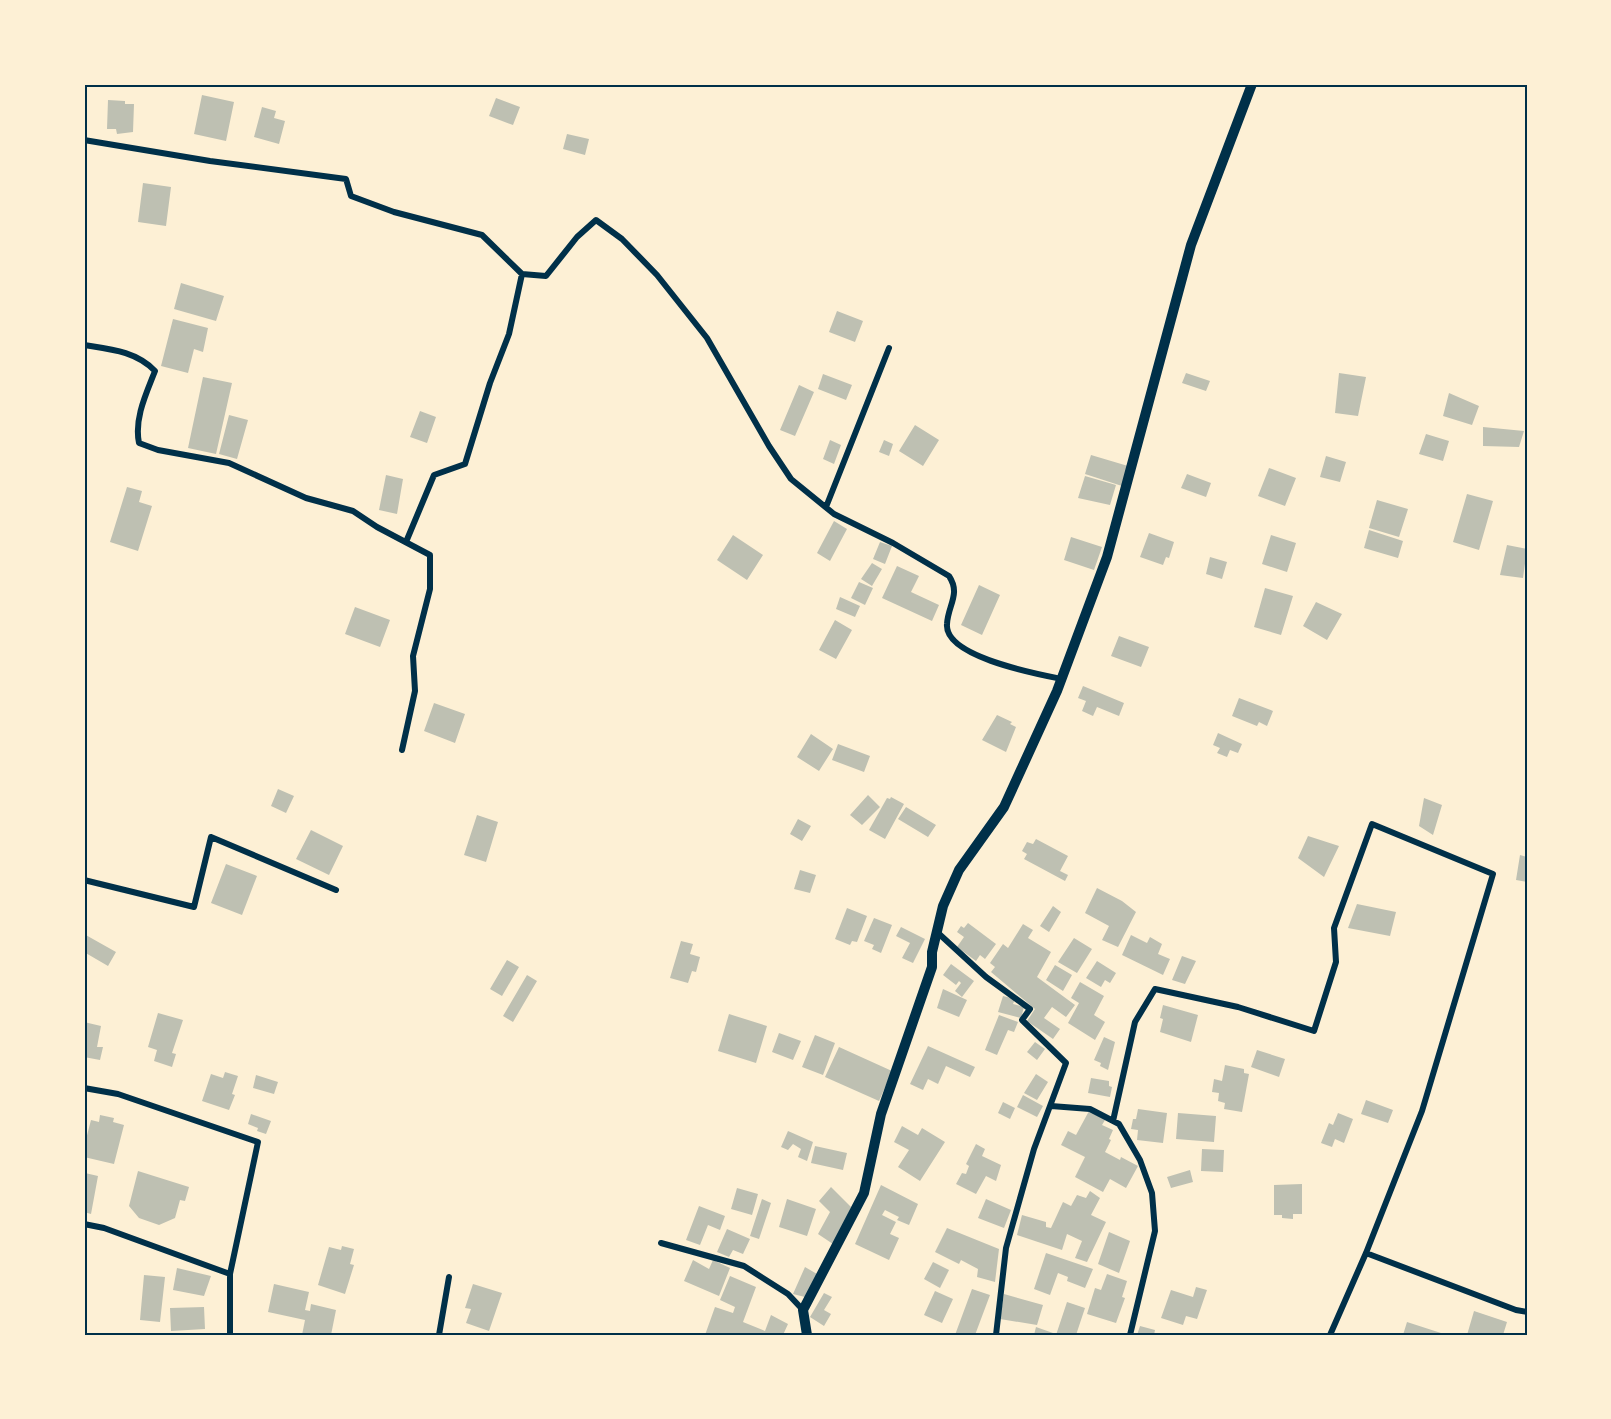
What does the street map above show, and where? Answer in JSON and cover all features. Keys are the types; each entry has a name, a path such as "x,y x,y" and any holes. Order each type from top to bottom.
{"street":[{"path":"803,1310 864,1193 881,1114 932,967 932,952 943,906 959,870 1004,807 1062,679 1107,557 1191,245 1252,84"},
{"path":"84,140 210,161 346,178 351,196 394,212 482,235 522,274 546,276 577,237 596,220 622,239 657,274 707,338 769,446 791,479 834,514 893,543 949,576 954,583 954,597 946,622 947,632 955,642 974,655 1062,679"},
{"path":"406,542 434,475 465,464 490,383 509,334 522,274"},
{"path":"84,345 124,351 155,371 143,401 136,431 139,443 158,450 229,463 306,498 353,511 377,527 430,555 430,589 413,656 416,692 402,750"},
{"path":"826,507 889,348"},
{"path":"1113,1121 1135,1022 1155,989 1238,1007 1314,1031 1336,962 1334,928 1372,824 1493,874 1422,1111 1366,1253 1330,1335"},
{"path":"84,880 194,907 211,837 336,890"},
{"path":"937,932 986,977 1030,1009 1023,1020 1066,1063 1034,1149 1006,1248 996,1335"},
{"path":"84,1088 118,1094 258,1142 230,1274 230,1335"},
{"path":"1051,1106 1090,1109 1119,1124 1140,1160 1152,1193 1155,1231 1130,1335"},
{"path":"84,1224 104,1228 230,1274"},
{"path":"661,1243 744,1266 788,1294 803,1310 807,1335"},
{"path":"1366,1253 1516,1310 1527,1312"},
{"path":"440,1335 449,1277"}],"building":[{"path":"202,95 234,102 226,141 194,134"},
{"path":"496,98 520,107 513,125 489,116"},
{"path":"108,100 134,104 133,132 117,134 116,129 107,129"},
{"path":"262,107 276,111 274,118 285,121 279,144 254,137"},
{"path":"567,134 589,139 585,155 563,149"},
{"path":"143,183 171,187 166,226 138,222"},
{"path":"181,283 224,296 216,321 174,309"},
{"path":"837,311 863,321 855,342 829,332"},
{"path":"173,319 208,328 203,352 194,349 188,373 161,366"},
{"path":"1186,373 1210,381 1206,391 1182,383"},
{"path":"1339,373 1366,377 1358,416 1335,413"},
{"path":"823,374 852,385 846,400 818,389"},
{"path":"203,377 232,383 216,454 188,448"},
{"path":"799,385 814,392 795,436 780,430"},
{"path":"1449,393 1479,406 1472,425 1443,416"},
{"path":"420,411 436,417 427,443 410,437"},
{"path":"229,415 248,420 237,459 219,454"},
{"path":"915,425 939,440 923,466 899,451"},
{"path":"1483,427 1524,431 1519,447 1483,446"},
{"path":"1426,434 1449,441 1443,461 1419,454"},
{"path":"830,440 841,445 834,464 823,459"},
{"path":"884,440 893,444 889,456 879,452"},
{"path":"1091,455 1128,466 1122,486 1085,474"},
{"path":"1326,456 1346,462 1340,482 1320,477"},
{"path":"1269,468 1296,478 1285,506 1258,496"},
{"path":"1187,474 1211,483 1206,497 1181,488"},
{"path":"386,475 403,479 397,514 379,510"},
{"path":"1085,476 1116,485 1110,505 1078,498"},
{"path":"127,487 142,491 139,502 152,506 138,551 110,542"},
{"path":"1467,494 1493,501 1479,550 1453,542"},
{"path":"1377,500 1408,509 1399,537 1369,528"},
{"path":"834,521 847,529 830,561 817,553"},
{"path":"1369,530 1403,541 1398,558 1364,548"},
{"path":"1149,533 1174,542 1169,558 1166,557 1163,565 1140,557"},
{"path":"733,535 763,555 747,580 717,560"},
{"path":"1271,535 1296,543 1287,572 1262,564"},
{"path":"1071,537 1102,547 1094,570 1064,560"},
{"path":"880,542 892,546 885,564 873,559"},
{"path":"1507,545 1527,549 1523,578 1500,575"},
{"path":"1210,557 1227,562 1222,579 1206,574"},
{"path":"872,563 882,569 872,586 861,579"},
{"path":"897,566 919,576 911,592 939,605 932,621 882,598"},
{"path":"859,582 873,588 865,605 851,598"},
{"path":"979,585 1000,595 982,635 961,625"},
{"path":"1265,588 1293,596 1281,635 1254,627"},
{"path":"840,597 860,606 855,617 836,609"},
{"path":"1316,602 1342,614 1327,640 1303,626"},
{"path":"355,607 390,620 380,647 345,634"},
{"path":"835,620 852,630 836,659 819,650"},
{"path":"1119,636 1149,647 1141,667 1111,656"},
{"path":"1083,686 1124,703 1119,716 1097,707 1093,716 1082,711 1086,701 1078,698"},
{"path":"1239,698 1273,711 1267,726 1259,722 1257,726 1232,716"},
{"path":"434,703 465,714 455,743 424,731"},
{"path":"997,715 1012,722 1010,724 1016,727 1006,752 982,740"},
{"path":"1218,733 1242,744 1238,753 1230,750 1227,757 1217,753 1220,748 1213,745"},
{"path":"811,734 833,749 819,771 797,757"},
{"path":"838,744 870,756 864,772 832,760"},
{"path":"278,789 294,796 286,813 271,806"},
{"path":"868,795 880,807 862,825 850,815"},
{"path":"891,797 904,804 885,839 869,830 887,798"},
{"path":"1424,798 1442,805 1433,835 1419,826"},
{"path":"906,807 936,825 928,837 898,819"},
{"path":"477,815 498,822 486,862 464,855"},
{"path":"798,819 811,826 802,841 790,834"},
{"path":"311,830 343,846 329,875 296,859"},
{"path":"1308,836 1339,846 1324,877 1298,858"},
{"path":"1036,839 1068,856 1060,871 1068,875 1065,881 1024,859 1027,854 1022,851 1027,842 1033,844"},
{"path":"1520,855 1527,857 1527,882 1516,880"},
{"path":"226,864 257,876 242,915 211,903"},
{"path":"800,870 816,875 810,893 794,889"},
{"path":"1097,888 1122,901 1136,912 1118,947 1102,940 1109,926 1085,913"},
{"path":"1357,904 1396,912 1390,936 1348,928"},
{"path":"1053,906 1061,912 1049,932 1040,926"},
{"path":"847,908 867,916 857,942 852,941 850,945 835,939"},
{"path":"874,918 892,925 881,953 872,949 874,945 864,941"},
{"path":"968,923 996,944 985,959 980,955 976,961 957,947 964,937 957,932 961,926 964,928"},
{"path":"1023,924 1033,930 1028,938 1051,952 1037,977 1075,1005 1066,1017 1052,1007 1044,1018 1060,1029 1053,1039 1027,1021 1035,1009 991,972 995,967 990,963 1003,944 1008,948"},
{"path":"901,927 925,939 913,963 902,958 910,943 896,936"},
{"path":"84,934 116,952 108,966 84,952"},
{"path":"1131,935 1147,943 1150,937 1162,944 1158,954 1170,959 1163,975 1122,955"},
{"path":"1074,938 1092,949 1077,973 1058,962"},
{"path":"681,941 693,944 690,954 700,957 696,972 692,971 688,983 670,978"},
{"path":"1182,956 1196,961 1185,984 1172,980"},
{"path":"507,960 519,967 502,996 490,989"},
{"path":"1097,961 1116,973 1110,983 1105,980 1101,987 1086,978"},
{"path":"951,964 974,981 962,997 955,991 961,983 959,981 956,985 943,975"},
{"path":"1055,965 1072,975 1063,991 1046,980"},
{"path":"527,975 537,981 513,1022 503,1016"},
{"path":"1080,982 1104,996 1094,1015 1105,1022 1095,1040 1068,1023 1079,1003 1071,998"},
{"path":"943,989 967,1000 959,1017 937,1008"},
{"path":"1003,996 1015,999 1013,1004 1024,1007 1021,1018 998,1012"},
{"path":"1163,1005 1198,1015 1191,1042 1160,1032"},
{"path":"158,1013 183,1020 172,1053 176,1054 172,1067 154,1061 157,1050 148,1047"},
{"path":"729,1014 767,1026 756,1063 718,1051"},
{"path":"999,1015 1018,1022 1014,1032 1008,1030 997,1055 985,1050"},
{"path":"84,1022 101,1026 97,1047 103,1047 100,1060 84,1057"},
{"path":"779,1033 801,1041 793,1060 772,1052"},
{"path":"815,1035 835,1043 823,1075 802,1067"},
{"path":"1104,1037 1115,1042 1108,1070 1094,1060"},
{"path":"1035,1042 1045,1049 1037,1060 1027,1052"},
{"path":"928,1046 975,1067 970,1077 946,1066 938,1084 928,1079 923,1090 910,1084"},
{"path":"839,1047 892,1071 879,1101 825,1077"},
{"path":"1257,1050 1285,1059 1279,1077 1251,1067"},
{"path":"1225,1065 1244,1069 1244,1073 1249,1074 1242,1112 1224,1109 1225,1103 1218,1101 1219,1093 1212,1092 1214,1079 1222,1081"},
{"path":"225,1072 238,1076 232,1094 235,1095 229,1110 202,1101 211,1074 223,1078"},
{"path":"1036,1074 1048,1082 1037,1100 1024,1093"},
{"path":"256,1075 278,1082 274,1094 253,1088"},
{"path":"1091,1078 1109,1081 1109,1086 1112,1087 1110,1097 1088,1093"},
{"path":"1023,1095 1043,1106 1037,1117 1017,1107"},
{"path":"1366,1100 1393,1110 1388,1123 1361,1114"},
{"path":"1003,1102 1015,1108 1010,1119 998,1113"},
{"path":"1138,1109 1167,1113 1163,1143 1137,1140 1138,1130 1131,1129"},
{"path":"1089,1111 1105,1120 1102,1125 1113,1130 1105,1152 1138,1166 1126,1188 1110,1179 1103,1192 1075,1177 1085,1157 1061,1145 1068,1131 1076,1135"},
{"path":"1178,1113 1216,1116 1214,1142 1176,1139"},
{"path":"1338,1113 1353,1119 1344,1143 1335,1139 1332,1147 1321,1143 1329,1123 1333,1125"},
{"path":"251,1114 271,1121 266,1134 248,1124"},
{"path":"100,1115 114,1118 113,1122 124,1125 114,1164 84,1157 84,1147 91,1120 99,1122"},
{"path":"902,1126 918,1135 922,1128 945,1142 920,1181 898,1167 909,1150 894,1142"},
{"path":"788,1131 813,1142 807,1161 798,1157 801,1149 793,1144 788,1150 781,1147"},
{"path":"976,1144 985,1149 982,1156 1001,1165 996,1181 986,1176 976,1194 956,1184 962,1173 966,1174 969,1166 966,1164"},
{"path":"815,1146 847,1153 843,1170 811,1163"},
{"path":"1202,1149 1224,1150 1223,1172 1201,1171"},
{"path":"1190,1170 1193,1182 1171,1188 1167,1177"},
{"path":"138,1171 189,1187 185,1201 180,1200 175,1218 159,1225 139,1218 129,1206"},
{"path":"85,1173 98,1176 91,1214 84,1212"},
{"path":"1302,1184 1302,1214 1293,1214 1293,1219 1274,1215 1274,1185"},
{"path":"881,1185 918,1204 909,1225 897,1220 899,1217 885,1210 882,1215 896,1222 890,1234 899,1238 889,1260 855,1244"},
{"path":"831,1187 851,1207 833,1244 818,1234 830,1212 819,1201"},
{"path":"737,1188 758,1194 752,1215 731,1209"},
{"path":"1090,1191 1100,1198 1091,1215 1106,1222 1087,1262 1075,1258 1082,1241 1067,1234 1062,1250 1017,1235 1022,1215 1046,1222 1046,1227 1051,1228 1063,1202 1071,1206 1077,1195 1086,1198"},
{"path":"762,1199 771,1203 759,1239 750,1236"},
{"path":"787,1199 816,1209 807,1236 779,1227"},
{"path":"986,1199 1011,1210 1004,1228 978,1218"},
{"path":"699,1206 725,1216 720,1230 708,1225 700,1245 686,1240"},
{"path":"947,1228 999,1249 995,1282 977,1277 978,1269 961,1260 959,1264 935,1252"},
{"path":"727,1229 750,1239 743,1254 733,1250 729,1257 717,1252"},
{"path":"1109,1232 1130,1241 1119,1273 1098,1264"},
{"path":"342,1246 354,1249 350,1264 354,1265 345,1294 318,1285 329,1247 341,1250"},
{"path":"1046,1253 1093,1269 1085,1288 1067,1281 1068,1277 1058,1273 1050,1295 1034,1289"},
{"path":"693,1260 709,1269 713,1260 730,1268 719,1296 684,1281"},
{"path":"933,1262 949,1270 940,1288 924,1279"},
{"path":"805,1267 817,1274 805,1297 793,1294"},
{"path":"177,1268 211,1276 204,1296 173,1290"},
{"path":"1107,1274 1127,1281 1122,1297 1125,1298 1116,1323 1087,1314 1095,1288 1101,1290"},
{"path":"144,1275 165,1277 160,1322 140,1320"},
{"path":"730,1276 756,1287 743,1322 765,1331 771,1315 788,1324 783,1335 705,1335 715,1307 733,1313 735,1307 720,1300"},
{"path":"274,1284 309,1292 305,1310 310,1311 311,1304 336,1310 331,1335 302,1335 305,1320 268,1312"},
{"path":"473,1284 502,1293 489,1331 466,1323 471,1309 465,1308"},
{"path":"1196,1287 1207,1290 1197,1319 1186,1316 1183,1325 1161,1318 1171,1290 1193,1297"},
{"path":"972,1289 990,1295 975,1335 955,1335"},
{"path":"935,1291 953,1299 942,1323 924,1315"},
{"path":"824,1293 832,1297 824,1310 831,1314 824,1326 810,1317"},
{"path":"1004,1294 1043,1305 1037,1325 1000,1319"},
{"path":"1067,1302 1085,1308 1076,1335 1056,1335"},
{"path":"204,1307 205,1329 171,1331 170,1308"},
{"path":"1474,1311 1507,1322 1503,1335 1467,1335"},
{"path":"1407,1322 1441,1333 1440,1335 1403,1335"},
{"path":"1140,1326 1155,1330 1154,1335 1137,1335"},
{"path":"1036,1327 1053,1333 1052,1335 1034,1335"}]}
